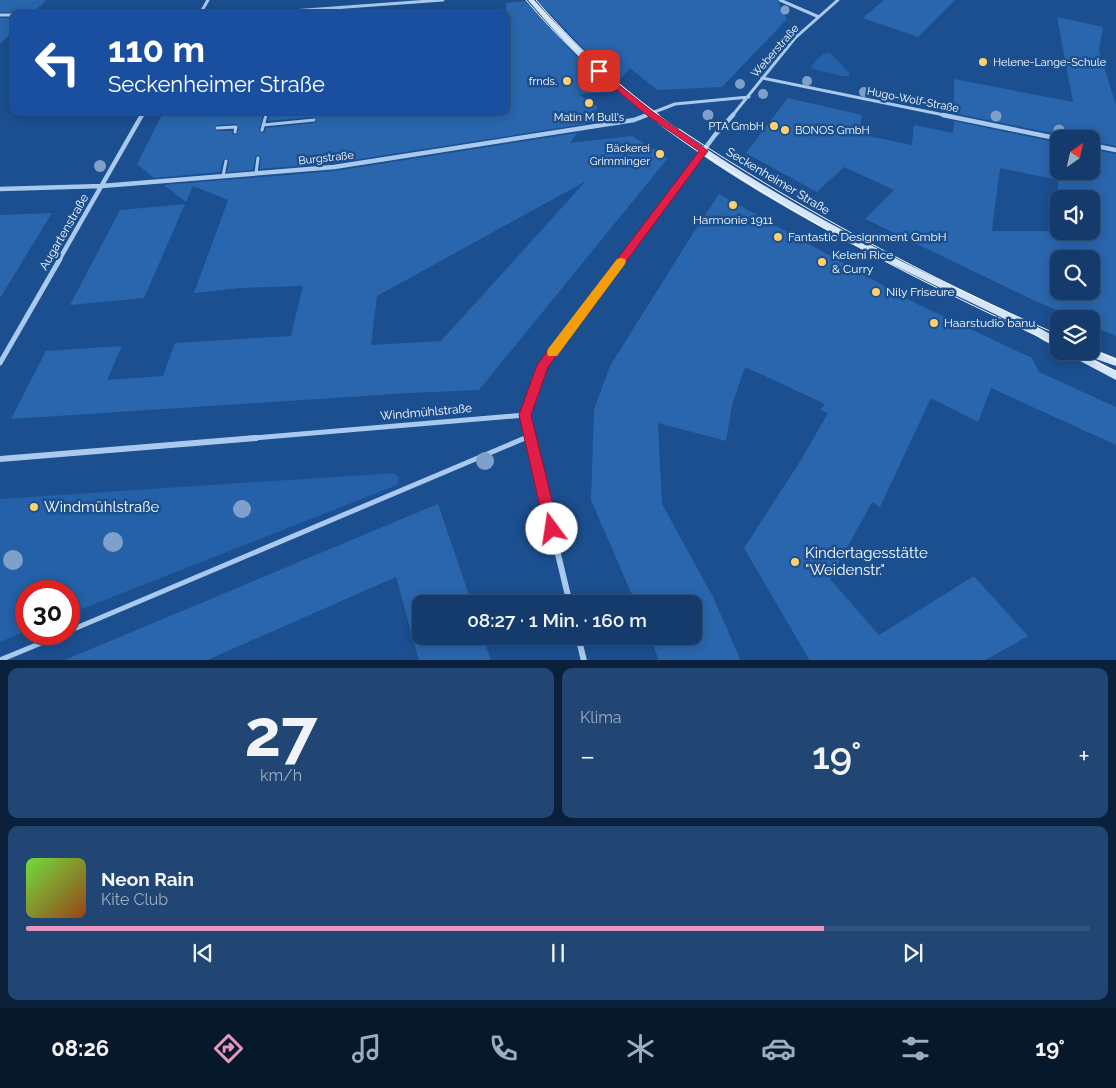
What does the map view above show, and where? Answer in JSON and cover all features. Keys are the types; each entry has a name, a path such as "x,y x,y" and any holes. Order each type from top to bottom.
{"street":[{"path":"305,10 443,0"},
{"name":"Seckenheimer Straße","path":"531,0 556,30 585,59 650,114 704,151 758,186 824,224 901,265 1050,338"},
{"path":"780,0 819,17"},
{"name":"Weberstraße","path":"525,415 543,365 704,151 795,38 838,0"},
{"name":"Hugo-Wolf-Straße","path":"762,78 1050,137"},
{"path":"650,114 675,104 749,97"},
{"name":"Burgstraße","path":"0,189 102,186 334,167 634,120 650,114"},
{"name":"Augartenstraße","path":"0,363 142,115"},
{"path":"1100,147 1116,150"},
{"path":"1100,356 1116,362"},
{"path":"1087,360 1116,376"},
{"path":"525,415 568,595"},
{"name":"Windmühlstraße","path":"0,460 525,415"},
{"path":"580,645 584,660"}],"lane":[{"path":"262,130 266,115"},
{"path":"263,125 314,120"},
{"path":"217,128 236,126 234,132"},
{"path":"256,174 258,158"},
{"path":"223,176 226,162"},
{"path":"80,626 529,436"},
{"path":"0,660 36,645"}],"shaded area":[{"path":"828,53 833,55 849,73 849,76 812,69 811,67 822,54"},
{"path":"394,473 399,478 397,485 80,610 80,580 15,580 15,636 0,642 0,499"}],"building":[{"path":"0,0 46,0 36,10 0,12"},
{"path":"537,0 777,0 787,19 722,87 657,90 630,68 619,81 585,50"},
{"path":"884,0 955,0 918,37 863,18"},
{"path":"526,1 571,51 613,89 610,92 578,94 598,107 585,124 334,163 260,169 261,157 258,155 255,157 253,170 227,172 229,160 225,158 220,172 154,178 137,164 162,115 263,115 259,130 262,133 265,132 266,128 314,123 317,121 314,117 268,121 269,115 510,115 510,10 506,10 506,3","holes":["237,124 239,128 236,135 232,134 232,131 217,131 214,129 217,125"]},
{"path":"1057,17 1103,27 1099,51 1116,105 1116,146 1100,143 1100,130 1050,130 1050,133 954,113 954,79 1073,102"},
{"path":"0,18 10,18 10,35 0,44"},
{"path":"788,98 862,115 859,134 912,145 914,125 953,133 954,121 1050,141 1050,178 1000,168 992,231 1050,231 1050,240 1100,240 1100,190 1057,190 1058,180 1100,180 1100,151 1116,154 1116,336 1100,329 1100,310 1056,310 865,219 894,190 844,167 817,192 746,153"},
{"path":"577,133 570,143 632,136 668,158 479,390 11,419 46,351 122,346 107,380 163,376 175,343 291,336 303,286 240,288 194,293 228,200 193,186 186,202 164,185 335,171","holes":["586,181 441,341 371,345 377,296"]},
{"path":"719,194 915,303 1032,358 1039,372 1116,407 1116,445 991,388 978,422 931,398 880,507 872,502 830,579 879,635 974,576 1028,636 986,660 809,660 744,548 801,460 828,413 821,410 825,404 745,367 732,405 726,441 658,423 662,504 713,597 741,660 659,660 653,645 702,645 702,595 632,595 591,500 594,409 610,366"},
{"path":"185,204 144,298 70,305 120,210"},
{"path":"52,213 0,298 0,215"},
{"path":"438,504 469,595 412,595 412,635 396,577 207,660 64,660"},
{"path":"415,645 486,645 491,660 419,660"}],"tram line":[{"path":"526,0 550,27 601,76 628,99 714,161 820,226 898,268 1050,342"},
{"path":"536,0 594,61 659,115"},
{"path":"679,129 770,187 864,240 961,290 1050,331"},
{"path":"1100,353 1116,360"},
{"path":"1091,360 1116,371"}],"slow traffic":[{"path":"552,352 621,261"}],"place":[{"name":"Helene-Lange-Schule","path":"983,62"},
{"name":"frnds.","path":"567,81"},
{"name":"Matin M Bull's","path":"589,103"},
{"name":"PTA GmbH","path":"774,126"},
{"name":"BONOS GmbH","path":"785,130"},
{"name":"Bäckerei Grimminger","path":"660,154"},
{"name":"Harmonie 1911","path":"733,205"},
{"name":"Fantastic Designment GmbH","path":"778,237"},
{"name":"Keleni Rice & Curry","path":"822,262"},
{"name":"Nily Friseure","path":"876,292"},
{"name":"Haarstudio banu","path":"934,323"},
{"name":"Windmühlstraße","path":"34,507"},
{"name":"Kindertagesstätte \"Weidenstr.\"","path":"795,562"}],"route":[{"path":"552,529 525,415 543,365 704,151 650,114 599,71"}]}
